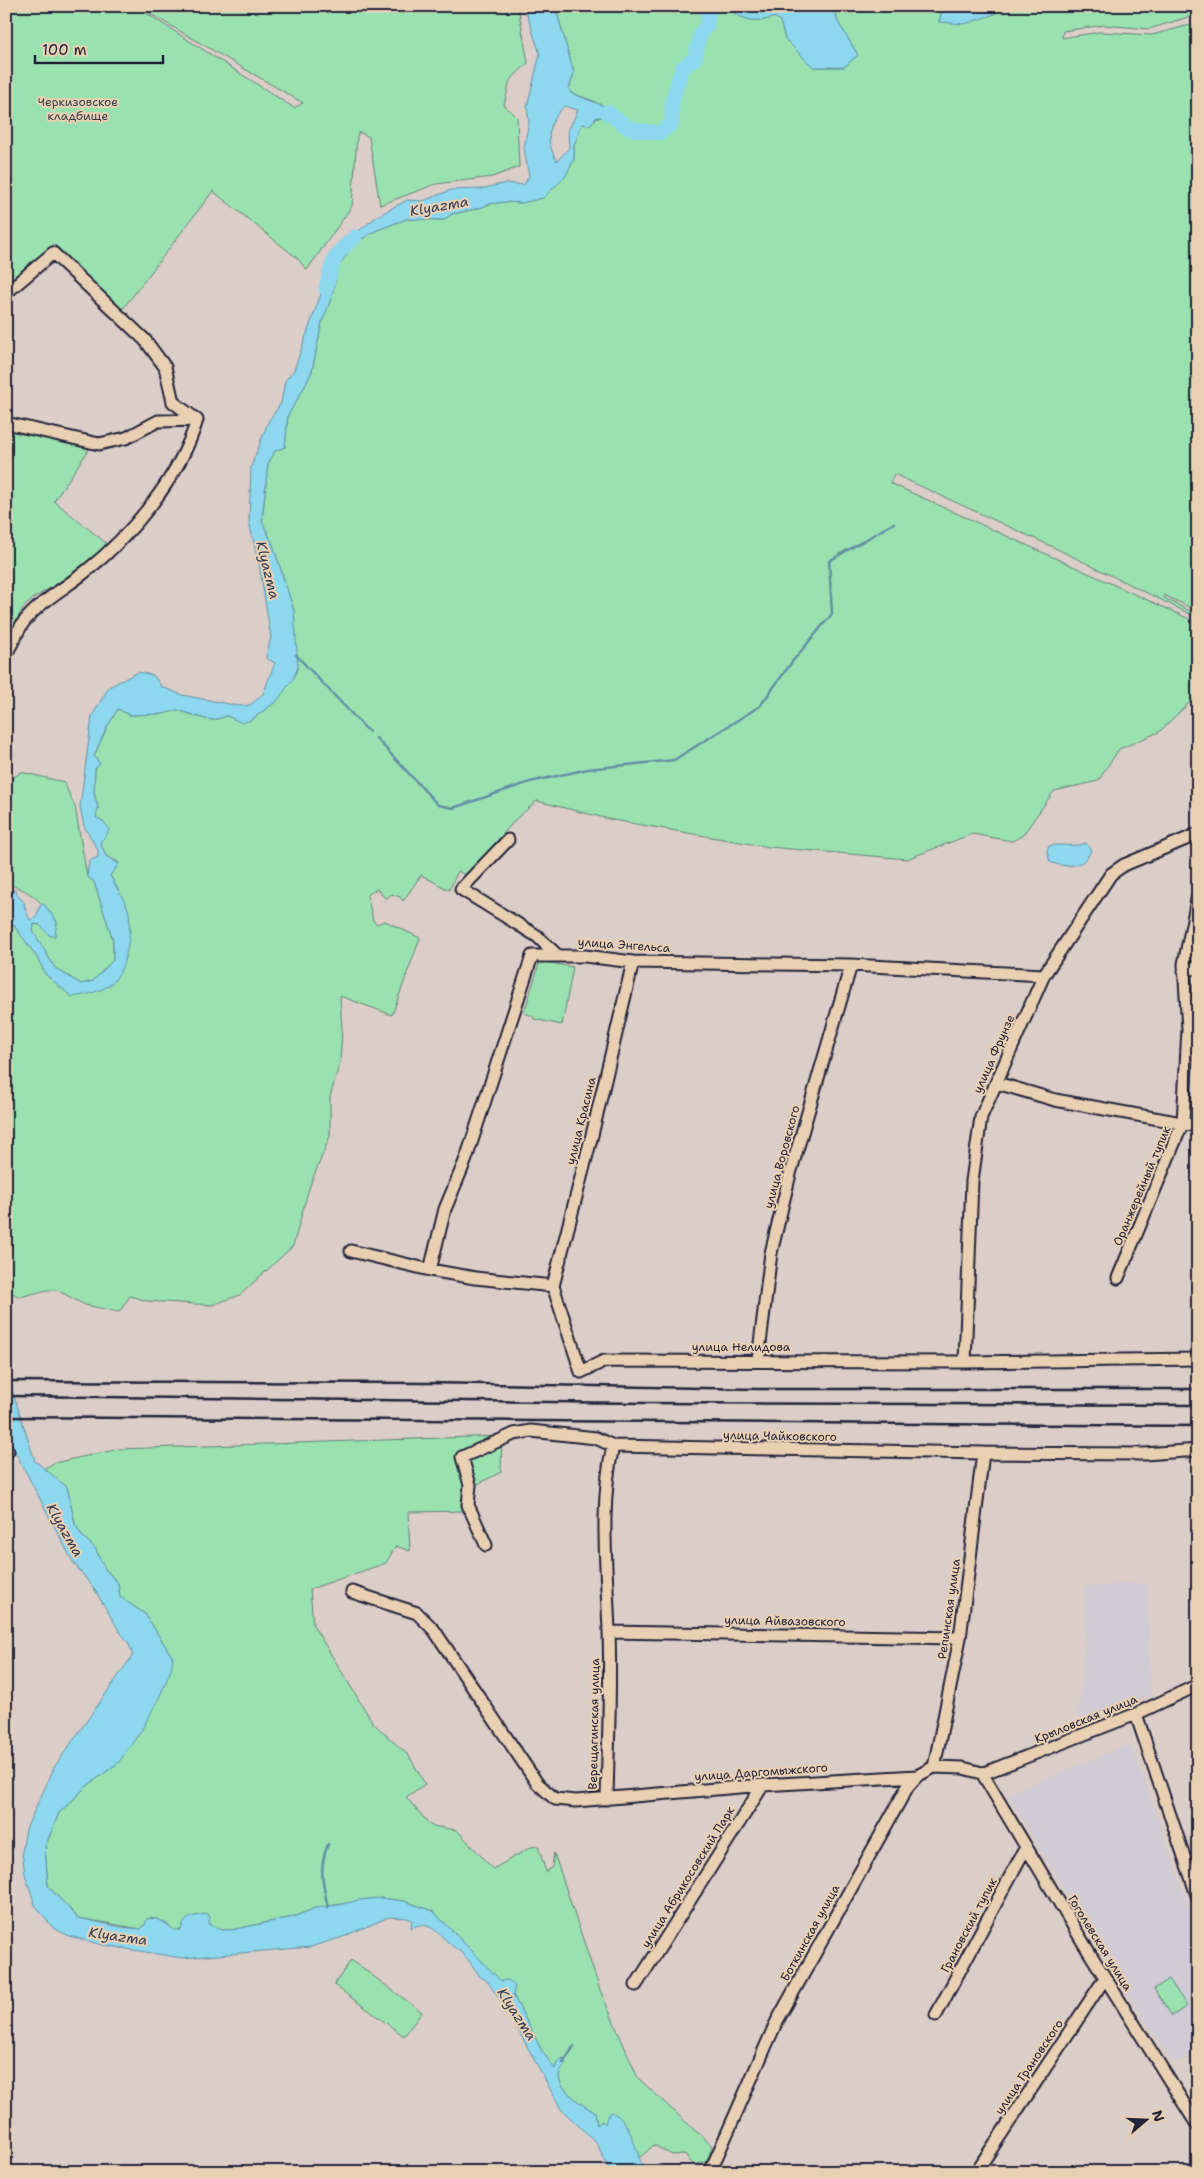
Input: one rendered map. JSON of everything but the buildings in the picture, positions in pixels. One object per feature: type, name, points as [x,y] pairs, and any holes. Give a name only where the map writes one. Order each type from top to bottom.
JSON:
[{"type":"street","points":[[6,293],[52,253],[145,340],[165,367],[174,402],[197,420]]},
{"type":"street","points":[[6,423],[99,444],[126,438],[158,421],[197,420]]},
{"type":"street","points":[[6,653],[23,623],[30,616],[51,596],[87,571],[148,512],[191,440],[197,420]]},
{"type":"street","name":"улица Фрунзе","points":[[965,1362],[972,1181],[981,1117],[1044,975],[1111,874],[1133,861],[1198,834]]},
{"type":"street","points":[[508,840],[461,889],[537,936],[558,956]]},
{"type":"street","name":"Оранжерейный тупик","points":[[1118,1278],[1183,1122],[1188,1029],[1184,964],[1198,895]]},
{"type":"street","name":"улица Энгельса","points":[[430,1270],[445,1209],[466,1159],[532,956],[585,956],[633,962],[851,965],[1044,975]]},
{"type":"street","name":"улица Красина","points":[[553,1286],[633,962]]},
{"type":"street","name":"улица Воровского","points":[[758,1360],[771,1253],[790,1174],[851,965]]},
{"type":"street","points":[[1184,971],[1198,967]]},
{"type":"street","points":[[997,1082],[1055,1100],[1198,1126]]},
{"type":"street","points":[[351,1251],[430,1270],[475,1278],[553,1286]]},
{"type":"street","name":"улица Нелидова","points":[[553,1286],[581,1372],[604,1361],[965,1362],[1198,1359]]},
{"type":"street","name":"улица Чайковского","points":[[486,1545],[468,1505],[470,1485],[462,1457],[514,1434],[531,1432],[596,1438],[613,1446],[984,1454],[1145,1454],[1198,1450]]},
{"type":"street","name":"Верещагинская улица","points":[[352,1592],[417,1613],[434,1630],[537,1784],[555,1799],[576,1801],[608,1799],[609,1632],[604,1556],[608,1467],[613,1446]]},
{"type":"street","name":"Репинская улица","points":[[934,1767],[960,1638],[984,1454]]},
{"type":"street","name":"улица Айвазовского","points":[[609,1632],[960,1638]]},
{"type":"street","name":"Крыловская улица","points":[[982,1773],[997,1769],[1136,1714],[1198,1685]]},
{"type":"street","points":[[1136,1714],[1198,1898]]},
{"type":"street","name":"Боткинская улица","points":[[710,2172],[776,2023],[908,1786],[917,1776],[934,1767],[963,1768],[982,1773]]},
{"type":"street","name":"Гоголевская улица","points":[[982,1773],[1105,1978],[1198,2126]]},
{"type":"street","name":"улица Даргомыжского","points":[[608,1799],[763,1785],[917,1776]]},
{"type":"street","name":"улица Абрикосовский Парк","points":[[636,1985],[763,1785]]},
{"type":"street","name":"Грановский тупик","points":[[936,2015],[1026,1847]]},
{"type":"street","name":"улица Грановского","points":[[976,2172],[1105,1978]]},
{"type":"shaded area","points":[[1147,1583],[1150,1695],[1078,1725],[1086,1628],[1084,1587]]},
{"type":"shaded area","points":[[1131,1744],[1198,1933],[1198,2053],[1172,2063],[1093,1938],[1008,1794]]},
{"type":"green space","name":"Черкизовское кладбище","points":[[6,6],[135,6],[294,108],[303,103],[137,6],[518,6],[528,63],[510,80],[504,105],[517,117],[519,167],[492,177],[436,184],[380,205],[369,137],[359,132],[357,136],[352,206],[307,270],[297,258],[213,191],[122,310],[54,244],[6,283]]},
{"type":"green space","points":[[555,6],[732,6],[731,10],[735,14],[746,19],[764,20],[775,17],[780,21],[785,39],[813,67],[844,67],[858,55],[838,22],[833,6],[943,6],[939,22],[995,14],[998,6],[1198,6],[1198,14],[1149,29],[1104,25],[1063,31],[1062,38],[1100,32],[1152,35],[1198,23],[1198,611],[1164,595],[1164,598],[1198,615],[1198,618],[1053,547],[894,474],[890,483],[1198,623],[1198,690],[1193,699],[1159,732],[1119,749],[1098,781],[1054,791],[1022,836],[1012,841],[972,834],[907,859],[769,847],[613,820],[537,801],[516,819],[467,876],[458,871],[449,890],[421,875],[403,901],[400,897],[391,894],[386,899],[377,889],[367,895],[373,920],[376,924],[385,921],[420,938],[392,1015],[340,996],[342,1030],[340,1062],[330,1097],[330,1136],[309,1188],[293,1246],[240,1295],[212,1305],[147,1301],[130,1296],[119,1312],[85,1305],[57,1290],[47,1290],[20,1297],[6,1290],[6,922],[10,920],[37,957],[46,975],[72,996],[112,982],[130,930],[127,907],[110,875],[117,867],[118,862],[106,856],[100,842],[104,822],[96,817],[98,808],[94,793],[95,768],[100,764],[94,756],[107,727],[118,709],[129,715],[163,714],[178,710],[205,719],[213,720],[227,716],[251,720],[277,701],[294,611],[273,545],[262,521],[268,464],[275,451],[285,447],[288,415],[312,371],[322,322],[332,296],[338,267],[354,244],[375,231],[406,219],[444,220],[452,214],[480,208],[489,204],[505,202],[522,203],[565,177],[574,159],[574,145],[582,124],[604,116],[621,125],[594,101],[571,93],[569,89],[574,73]]},
{"type":"green space","points":[[6,421],[92,445],[54,501],[107,544],[83,568],[35,597],[23,608],[6,641]]},
{"type":"green space","points":[[21,772],[64,782],[75,807],[87,876],[94,882],[113,940],[113,960],[93,981],[81,984],[55,968],[33,931],[34,924],[40,925],[54,936],[57,922],[47,909],[29,893],[6,884],[6,783]]},
{"type":"green space","points":[[540,961],[573,967],[562,1025],[534,1019],[533,1016],[524,1013]]},
{"type":"green space","points":[[502,1436],[501,1472],[468,1489],[465,1511],[408,1512],[410,1551],[396,1546],[386,1563],[310,1589],[313,1625],[373,1723],[409,1756],[425,1784],[406,1797],[431,1826],[457,1830],[493,1869],[531,1847],[538,1846],[546,1872],[552,1867],[554,1853],[600,1990],[638,2078],[712,2146],[707,2162],[693,2165],[685,2154],[672,2155],[654,2145],[639,2158],[627,2126],[597,2125],[595,2112],[573,2098],[560,2082],[559,2075],[563,2058],[557,2063],[555,2070],[542,2051],[513,1995],[433,1911],[404,1901],[381,1898],[316,1908],[293,1917],[231,1930],[222,1930],[208,1924],[174,1931],[164,1922],[151,1917],[141,1929],[78,1918],[48,1886],[45,1847],[59,1813],[87,1786],[118,1763],[173,1658],[145,1614],[120,1597],[118,1583],[105,1569],[95,1548],[83,1537],[75,1524],[67,1487],[43,1469],[54,1463],[119,1449]]},
{"type":"green space","points":[[351,1960],[422,2012],[404,2036],[334,1985]]},
{"type":"green space","points":[[1169,1979],[1187,2006],[1172,2016],[1154,1989]]},
{"type":"water","points":[[524,6],[555,6],[574,73],[569,89],[571,93],[607,107],[622,122],[621,126],[608,117],[597,117],[590,125],[582,124],[574,145],[574,159],[565,177],[543,198],[522,203],[505,202],[489,204],[480,208],[452,214],[444,220],[406,219],[375,231],[354,244],[338,267],[332,296],[322,322],[312,371],[288,415],[285,447],[275,451],[268,464],[262,521],[273,545],[294,611],[298,667],[293,679],[277,701],[251,720],[242,723],[227,716],[213,720],[178,710],[163,714],[129,715],[118,709],[107,727],[94,756],[100,764],[95,768],[94,793],[98,808],[96,817],[104,822],[109,829],[106,836],[100,842],[106,856],[119,864],[110,875],[127,906],[130,923],[128,946],[122,968],[112,983],[98,991],[72,997],[46,975],[37,957],[10,920],[6,922],[6,888],[8,891],[15,890],[24,902],[30,920],[36,917],[40,906],[44,904],[57,922],[55,936],[50,936],[40,925],[34,924],[33,931],[55,968],[81,984],[93,981],[113,960],[113,940],[94,882],[87,876],[89,861],[98,857],[98,850],[84,826],[80,807],[92,716],[109,687],[138,672],[153,675],[162,687],[182,695],[239,706],[250,705],[263,694],[275,663],[266,658],[271,637],[259,564],[249,522],[251,467],[268,422],[281,403],[285,381],[294,370],[334,257],[349,239],[376,217],[407,200],[423,201],[451,190],[481,189],[506,183],[524,185],[529,176],[524,148],[529,121],[527,107],[540,54]],"holes":[[[564,106],[578,110],[568,131],[569,148],[557,161],[550,146],[551,126]]]},
{"type":"water","points":[[732,6],[833,6],[838,22],[858,55],[844,67],[813,67],[785,39],[780,21],[775,17],[764,20],[746,19],[735,14],[731,10]]},
{"type":"water","points":[[943,6],[998,6],[995,14],[965,24],[939,22]]},
{"type":"water","points":[[1086,843],[1091,850],[1088,856],[1079,863],[1068,866],[1050,862],[1047,851],[1049,846]]},
{"type":"water","points":[[6,1384],[12,1390],[35,1461],[67,1487],[75,1524],[83,1537],[95,1548],[105,1569],[118,1583],[120,1597],[145,1614],[173,1658],[171,1670],[160,1696],[141,1731],[118,1763],[87,1786],[59,1813],[45,1847],[48,1886],[78,1918],[141,1929],[147,1919],[151,1918],[162,1921],[174,1930],[181,1930],[182,1925],[187,1919],[208,1914],[210,1918],[208,1924],[222,1930],[231,1930],[293,1917],[315,1908],[381,1898],[404,1901],[433,1911],[501,1981],[508,1980],[515,1986],[513,1995],[542,2051],[555,2069],[557,2063],[563,2058],[566,2062],[559,2076],[567,2092],[595,2112],[597,2125],[602,2121],[605,2124],[611,2112],[623,2121],[634,2143],[642,2165],[642,2172],[610,2172],[597,2143],[561,2109],[508,2011],[487,1981],[479,1976],[463,1954],[436,1931],[427,1926],[422,1925],[411,1928],[412,1920],[389,1917],[340,1938],[310,1947],[182,1958],[103,1945],[69,1936],[53,1928],[35,1905],[25,1874],[22,1852],[26,1829],[55,1766],[133,1655],[128,1642],[95,1590],[73,1562],[6,1434]]},
{"type":"waterway","points":[[607,112],[626,126],[642,131],[660,133],[672,123],[672,102],[682,68],[695,58],[700,34],[707,25],[709,6]]},
{"type":"waterway","name":"Klyazma","points":[[326,289],[334,259],[355,237]]},
{"type":"waterway","points":[[376,738],[438,805],[453,808],[530,782],[588,769],[674,760],[760,706],[792,662],[832,614],[829,561],[894,523]]},
{"type":"waterway","points":[[296,655],[369,732]]},
{"type":"waterway","points":[[328,1844],[322,1869],[328,1908]]},
{"type":"waterway","points":[[563,2063],[574,2046]]},
{"type":"railway","points":[[6,1381],[427,1383],[757,1389],[1198,1389]]},
{"type":"railway","points":[[6,1396],[645,1403],[1198,1405]]},
{"type":"railway","points":[[6,1417],[1198,1426]]}]
